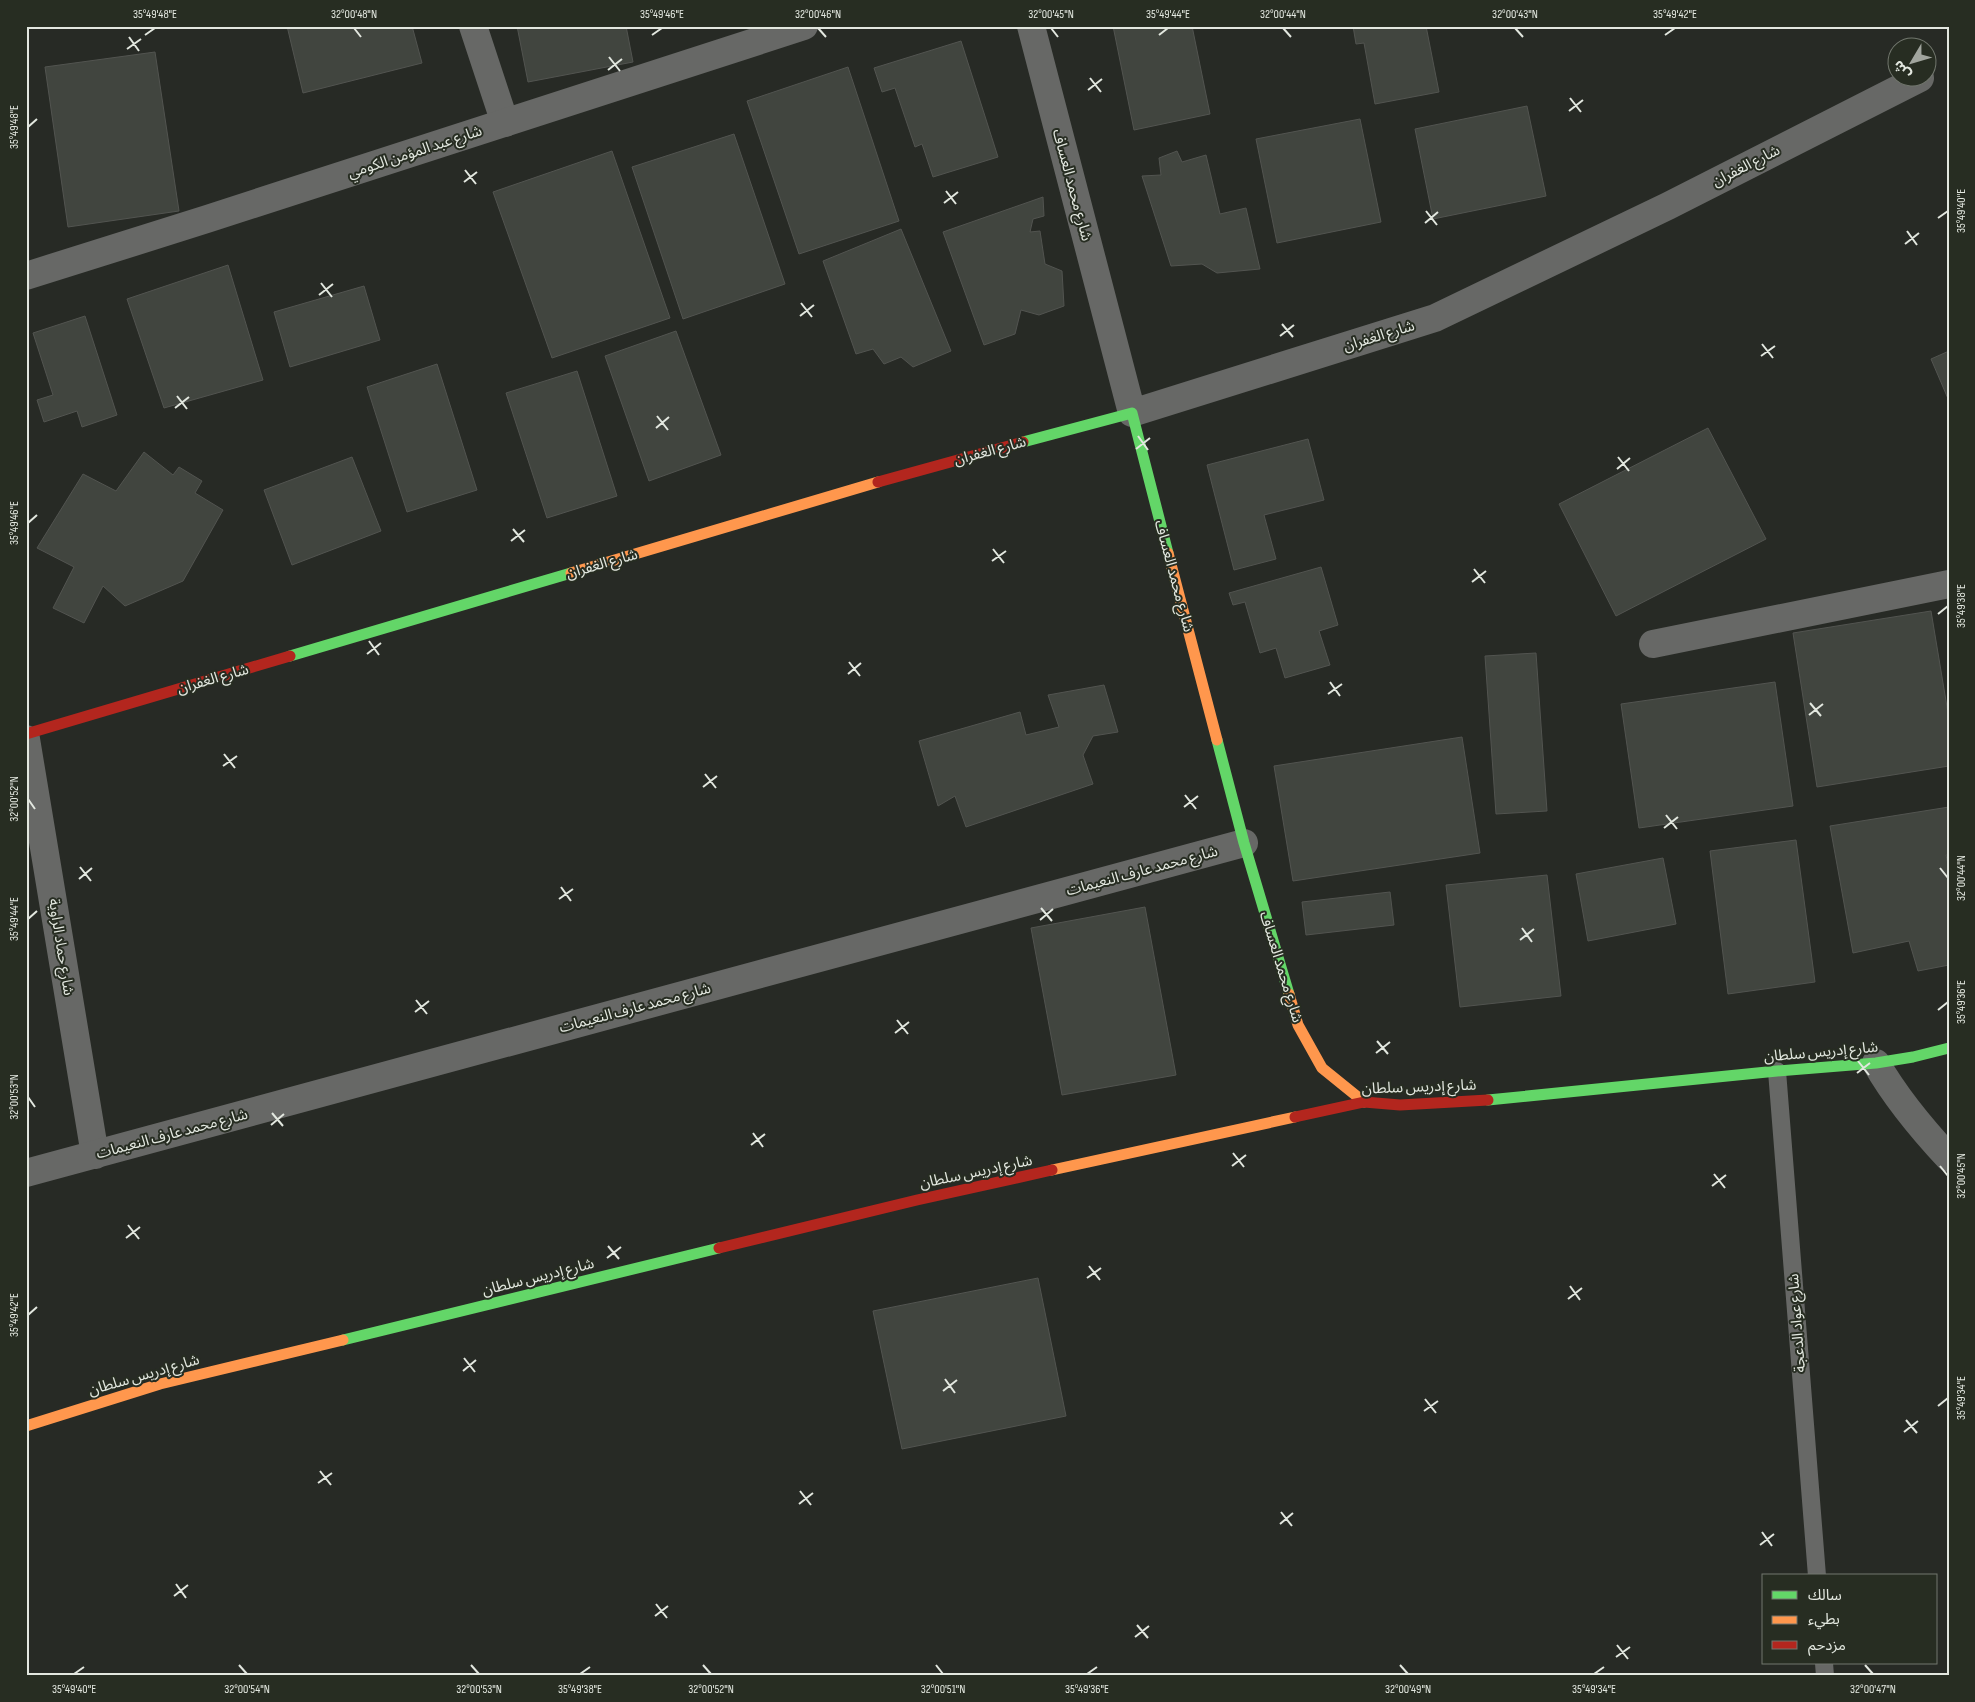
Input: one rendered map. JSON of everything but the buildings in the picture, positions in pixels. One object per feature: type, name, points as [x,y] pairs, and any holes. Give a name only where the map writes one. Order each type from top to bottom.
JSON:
[{"type":"street","points":[[474,26],[505,123]]},
{"type":"street","name":"شارع عبد المؤمن الكومي","points":[[26,276],[804,26]]},
{"type":"street","name":"شارع محمد العساف","points":[[1031,26],[1244,843],[1298,1024],[1322,1068],[1364,1102]]},
{"type":"street","name":"شارع الغفران","points":[[26,734],[950,461],[1132,413],[1435,318],[1668,206],[1900,88]]},
{"type":"street","points":[[1653,644],[1949,584]]},
{"type":"street","name":"شارع حماد الراوية","points":[[26,739],[95,1155]]},
{"type":"street","name":"شارع محمد عارف النعيمات","points":[[26,1173],[1244,843]]},
{"type":"street","name":"شارع إدريس سلطان","points":[[26,1426],[160,1384],[858,1214],[1364,1102],[1400,1106],[1457,1103],[1876,1063],[1914,1057],[1949,1048]]},
{"type":"street","points":[[1876,1063],[1893,1093],[1949,1158]]},
{"type":"lane","name":"شارع عواد الدعجة","points":[[1777,1071],[1817,1574]]},
{"type":"traffic: fast","points":[[1023,442],[1132,413],[1168,553]]},
{"type":"traffic: fast","points":[[290,656],[571,573]]},
{"type":"traffic: fast","points":[[1217,740],[1244,843],[1289,994]]},
{"type":"traffic: fast","points":[[1488,1100],[1876,1063],[1913,1057],[1949,1048]]},
{"type":"traffic: fast","points":[[343,1340],[719,1248]]},
{"type":"traffic: slow","points":[[571,573],[878,482]]},
{"type":"traffic: slow","points":[[1168,553],[1217,740]]},
{"type":"traffic: slow","points":[[1289,994],[1298,1025],[1322,1068],[1364,1102]]},
{"type":"traffic: slow","points":[[1052,1170],[1295,1117]]},
{"type":"traffic: slow","points":[[26,1426],[160,1384],[343,1340]]},
{"type":"traffic: jam","points":[[878,482],[1023,442]]},
{"type":"traffic: jam","points":[[26,734],[290,656]]},
{"type":"traffic: jam","points":[[1295,1117],[1364,1102],[1400,1105],[1488,1100]]},
{"type":"traffic: jam","points":[[719,1248],[917,1200],[1052,1170]]}]
